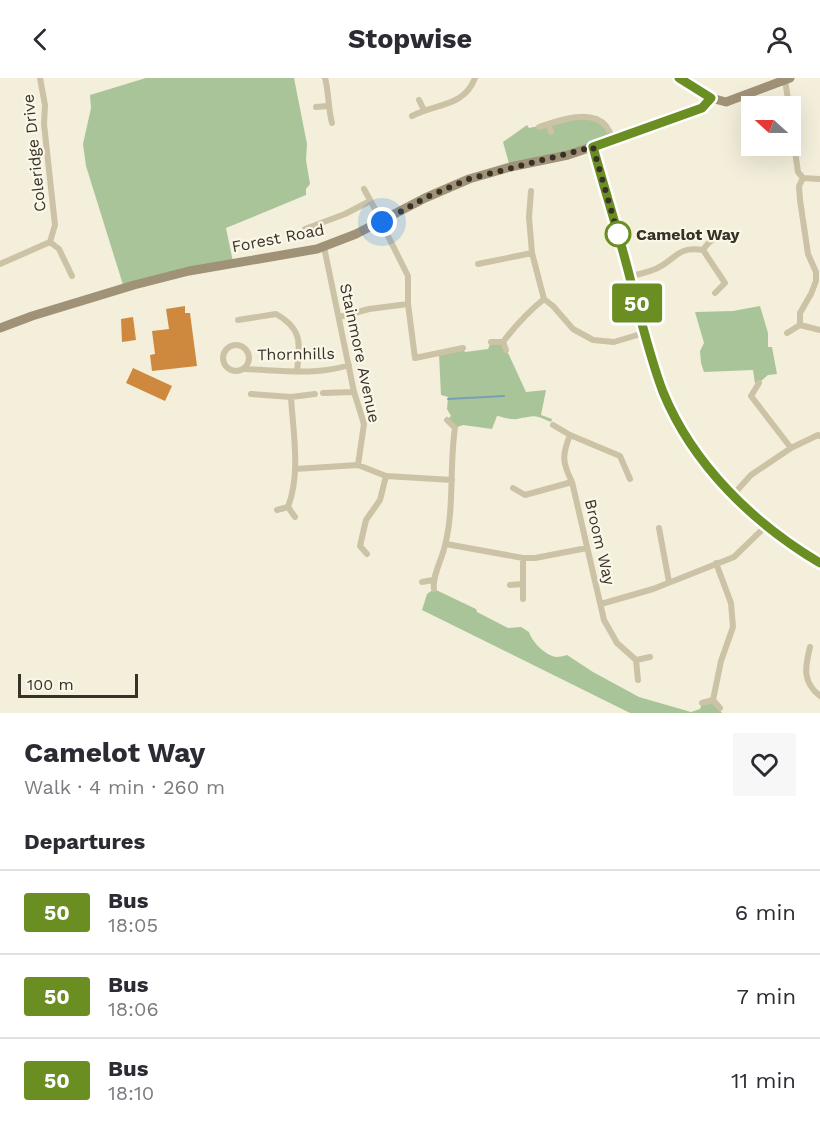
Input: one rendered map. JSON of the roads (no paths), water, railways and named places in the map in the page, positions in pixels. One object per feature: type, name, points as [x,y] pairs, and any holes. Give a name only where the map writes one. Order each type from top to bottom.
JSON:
[{"type":"street","name":"Coleridge Drive","points":[[40,78],[45,105],[44,124],[55,225],[50,242]]},
{"type":"street","points":[[325,78],[328,92],[327,105],[332,123]]},
{"type":"street","points":[[412,116],[464,97],[472,88],[476,78]]},
{"type":"street","points":[[679,78],[711,98],[726,102],[787,79],[788,96]]},
{"type":"street","name":"Forest Road","points":[[0,328],[32,316],[179,273],[324,247],[382,222],[425,198],[469,179],[593,147],[692,113],[702,108],[711,98]]},
{"type":"street","points":[[419,100],[424,110]]},
{"type":"street","points":[[316,107],[327,105]]},
{"type":"street","points":[[539,127],[566,118],[597,120],[606,126],[613,139]]},
{"type":"street","points":[[548,124],[551,132]]},
{"type":"street","points":[[593,147],[644,333],[663,393],[680,425],[700,458],[732,496],[788,543],[820,563]]},
{"type":"street","points":[[796,156],[798,172],[802,178]]},
{"type":"street","points":[[802,178],[820,179]]},
{"type":"street","points":[[800,326],[800,313],[816,281],[816,272],[808,254],[799,186],[802,178]]},
{"type":"street","points":[[364,189],[382,222]]},
{"type":"street","points":[[531,191],[529,218],[532,253],[544,299],[573,329],[593,340],[614,342],[644,333]]},
{"type":"street","points":[[305,229],[345,214],[370,201]]},
{"type":"street","points":[[703,250],[708,242],[731,234]]},
{"type":"street","points":[[388,236],[408,276],[408,304],[415,358],[463,348]]},
{"type":"street","points":[[0,264],[50,242],[59,249],[72,276]]},
{"type":"street","name":"Stainmore Avenue","points":[[324,247],[354,392],[364,424],[358,465]]},
{"type":"street","points":[[630,276],[661,266],[681,251],[691,248],[703,250],[725,283],[714,293]]},
{"type":"street","points":[[478,264],[532,253]]},
{"type":"street","points":[[503,342],[522,317],[544,299]]},
{"type":"street","points":[[339,317],[369,309],[408,304]]},
{"type":"street","points":[[238,320],[276,314],[280,316],[297,332],[300,343],[297,371]]},
{"type":"street","points":[[787,333],[800,326],[820,330]]},
{"type":"street","points":[[491,342],[503,342]]},
{"type":"street","points":[[503,342],[506,350]]},
{"type":"street","name":"Thornhills","points":[[244,369],[249,360],[247,350],[238,344],[228,347],[223,356],[225,366],[234,371],[244,369],[330,370],[349,364]]},
{"type":"street","points":[[752,396],[759,383]]},
{"type":"street","points":[[323,393],[354,392]]},
{"type":"street","points":[[251,394],[291,397],[315,394]]},
{"type":"street","points":[[743,395],[752,396],[791,448]]},
{"type":"street","points":[[288,507],[292,496],[295,469],[291,397]]},
{"type":"street","points":[[447,420],[455,428]]},
{"type":"street","points":[[455,428],[463,425]]},
{"type":"street","points":[[553,425],[570,435],[620,456],[630,479]]},
{"type":"street","points":[[732,496],[751,475],[791,448],[819,436],[820,426]]},
{"type":"street","points":[[434,589],[433,580],[439,569],[446,544],[455,428]]},
{"type":"street","name":"Broom Way","points":[[570,435],[564,452],[565,467],[572,482],[604,620],[617,643],[636,660]]},
{"type":"street","points":[[295,469],[358,465],[386,476],[452,480]]},
{"type":"street","points":[[366,554],[360,546],[366,520],[380,500],[386,476]]},
{"type":"street","points":[[513,488],[525,495],[572,482]]},
{"type":"street","points":[[277,510],[288,507]]},
{"type":"street","points":[[288,507],[295,517]]},
{"type":"street","points":[[601,604],[653,589],[734,557],[766,526]]},
{"type":"street","points":[[658,528],[669,582]]},
{"type":"street","points":[[446,544],[523,558],[535,558],[587,548]]},
{"type":"street","points":[[523,558],[523,599]]},
{"type":"street","points":[[713,700],[721,661],[733,627],[732,603],[716,563]]},
{"type":"street","points":[[422,582],[433,580]]},
{"type":"street","points":[[510,585],[523,584]]},
{"type":"street","points":[[810,647],[806,675],[811,687],[820,696]]},
{"type":"street","points":[[638,680],[636,660],[650,657]]},
{"type":"street","points":[[702,703],[713,700]]},
{"type":"street","points":[[713,700],[720,708]]},
{"type":"waterway","points":[[448,399],[504,396]]},
{"type":"place","name":"Camelot Way","points":[[618,234]]}]
